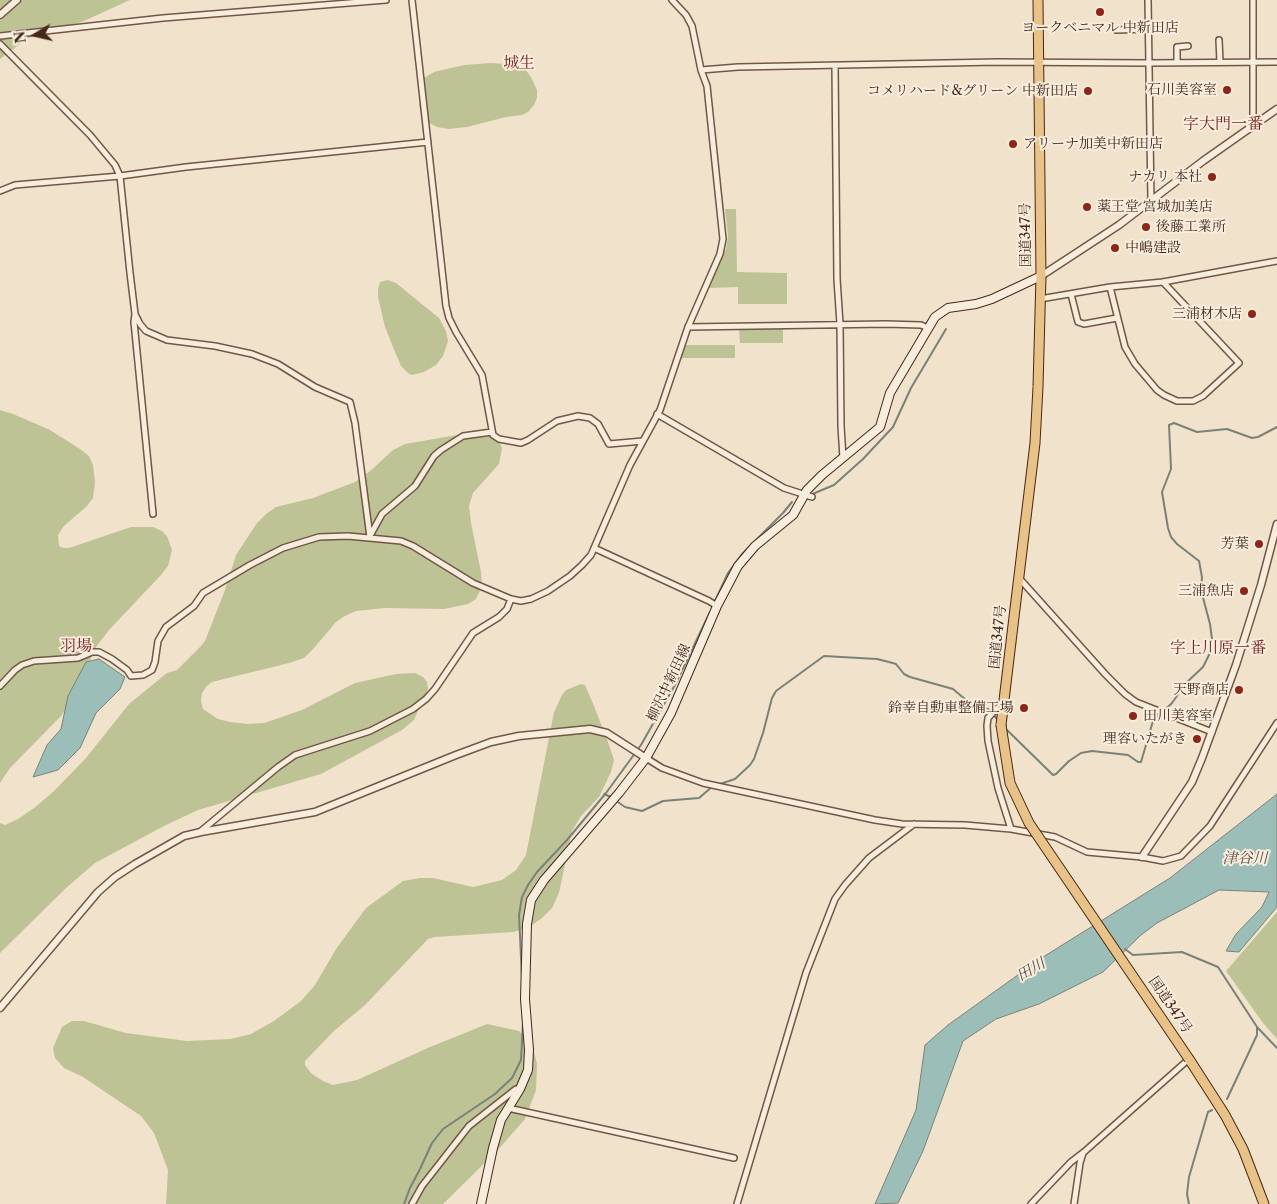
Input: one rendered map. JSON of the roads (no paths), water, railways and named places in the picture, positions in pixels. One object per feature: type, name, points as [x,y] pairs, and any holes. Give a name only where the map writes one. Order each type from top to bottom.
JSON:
[{"type":"highway","name":"国道347号","points":[[1038,0],[1041,276],[1035,443],[1001,725],[1010,783],[1029,823],[1190,1059],[1225,1115],[1243,1149],[1264,1204]]},
{"type":"main road","name":"柳沢中新田線","points":[[481,1204],[501,1120],[520,1089],[528,1070],[529,1050],[525,999],[527,924],[531,900],[544,880],[619,793],[671,713],[717,606],[738,566],[755,546],[793,515],[822,475],[880,427],[890,393],[935,317],[948,308],[976,304],[992,299],[1041,276]]},
{"type":"street","points":[[0,15],[17,0]]},
{"type":"street","points":[[0,36],[163,18],[386,0]]},
{"type":"street","points":[[412,0],[449,318],[482,375],[492,432],[499,439],[521,443],[557,421],[578,416],[590,418],[598,424],[609,444],[643,441]]},
{"type":"street","points":[[0,686],[22,665],[34,661],[78,658],[92,652],[100,652],[127,670],[131,676],[143,675],[152,670],[158,641],[166,627],[194,606],[202,593],[254,562],[296,543],[330,536],[401,541],[413,546],[473,583],[511,599],[522,601],[548,591],[576,572],[591,555],[623,480],[658,414],[688,327],[720,254],[723,239],[707,86],[701,70],[692,26],[686,15],[672,0]]},
{"type":"street","points":[[1148,0],[1151,201]]},
{"type":"street","points":[[1253,0],[1253,127]]},
{"type":"street","points":[[1116,30],[1149,29]]},
{"type":"street","points":[[1219,40],[1220,62]]},
{"type":"street","points":[[0,44],[90,135],[115,165],[120,176],[136,314],[140,324],[146,331],[167,340],[215,346],[252,354],[278,364],[315,387],[350,402],[359,449],[370,538]]},
{"type":"street","points":[[1177,63],[1177,47],[1188,46]]},
{"type":"street","points":[[701,70],[738,67],[835,65],[1277,62]]},
{"type":"street","points":[[835,65],[837,279],[840,324],[840,426],[843,458]]},
{"type":"street","points":[[1041,276],[1119,225],[1203,161],[1277,109]]},
{"type":"street","points":[[0,191],[15,185],[120,176],[186,167],[428,142]]},
{"type":"street","points":[[1040,299],[1110,286],[1163,282],[1277,261]]},
{"type":"street","points":[[1110,286],[1129,354],[1157,390],[1177,401],[1193,401],[1203,396],[1238,363],[1163,282]]},
{"type":"street","points":[[1071,294],[1078,322],[1084,324],[1118,318]]},
{"type":"street","points":[[136,314],[134,322],[153,514]]},
{"type":"street","points":[[688,327],[840,324],[921,325],[928,328]]},
{"type":"street","points":[[658,414],[784,488],[808,496]]},
{"type":"street","points":[[370,538],[372,530],[382,514],[415,486],[434,456],[463,436],[492,432]]},
{"type":"street","points":[[1142,857],[1192,782],[1212,732],[1248,626],[1277,524]]},
{"type":"street","points":[[594,548],[717,606]]},
{"type":"street","points":[[1018,577],[1106,676],[1136,702],[1212,732]]},
{"type":"street","points":[[201,832],[295,755],[370,731],[413,709],[435,689],[473,633],[499,617],[507,609],[511,599]]},
{"type":"street","points":[[1004,704],[988,718],[987,726],[989,747],[998,788],[1011,829]]},
{"type":"street","points":[[0,1008],[98,892],[115,877],[169,844],[184,836],[201,832],[315,812],[491,742],[519,736],[590,729],[607,733],[662,768],[723,788],[875,820],[902,824],[965,825],[1011,829],[1055,837],[1087,852],[1170,860],[1181,856],[1210,826],[1277,723]]},
{"type":"street","points":[[737,1204],[806,973],[835,899],[869,858],[914,824]]},
{"type":"street","points":[[1031,1204],[1071,1162],[1190,1059]]},
{"type":"street","points":[[412,1204],[422,1186],[469,1126],[516,1089],[520,1089]]},
{"type":"street","points":[[508,1108],[734,1158]]},
{"type":"street","points":[[1074,1204],[1080,1163],[1084,1152]]},
{"type":"water","points":[[99,659],[125,677],[120,689],[96,713],[80,748],[58,770],[33,777],[47,745],[61,729],[68,696],[86,662]]},
{"type":"water","name":"津谷川","points":[[1277,794],[1277,907],[1239,952],[1226,951],[1236,934],[1262,907],[1269,892],[1219,890],[1157,923],[1141,935],[1103,972],[1039,1004],[996,1019],[963,1041],[923,1151],[898,1203],[875,1204],[916,1110],[925,1045],[948,1025],[1043,957],[1170,878]]},
{"type":"waterway","points":[[810,495],[834,485],[863,459],[893,427],[911,388],[946,329]]},
{"type":"waterway","points":[[1005,728],[1053,775],[1081,753],[1092,751],[1128,755],[1141,762],[1153,721],[1172,703],[1186,683],[1203,667],[1209,655],[1212,639],[1201,590],[1202,577],[1199,561],[1177,544],[1171,537],[1168,528],[1162,492],[1171,469],[1169,425],[1174,423],[1197,432],[1227,429],[1252,438],[1258,437],[1277,427]]},
{"type":"waterway","points":[[714,603],[728,573],[742,554],[792,502]]},
{"type":"waterway","points":[[522,978],[519,915],[522,897],[528,885],[537,872],[567,840],[606,793],[641,745],[676,683],[710,612]]},
{"type":"waterway","points":[[717,785],[735,779],[754,759],[772,698],[776,691],[824,656],[877,659],[896,664],[904,674],[910,677],[953,689],[972,705],[988,709],[999,721]]},
{"type":"waterway","points":[[615,800],[625,807],[642,811],[663,801],[699,798],[713,786]]},
{"type":"waterway","points":[[604,794],[611,797]]},
{"type":"waterway","points":[[1125,949],[1133,955],[1182,952],[1218,967],[1257,1027],[1277,1048]]},
{"type":"waterway","points":[[404,1204],[432,1143],[443,1129],[495,1094],[512,1078],[521,1060],[523,1023]]},
{"type":"waterway","points":[[1227,1099],[1257,1035],[1257,1027]]},
{"type":"waterway","points":[[1189,1204],[1187,1194],[1189,1177],[1208,1112],[1212,1110]]},
{"type":"place","name":"ヨークベニマル 中新田店","points":[[1100,12]]},
{"type":"place","name":"石川美容室","points":[[1227,90]]},
{"type":"place","name":"コメリハード&グリーン 中新田店","points":[[1088,91]]},
{"type":"place","name":"アリーナ加美中新田店","points":[[1013,144]]},
{"type":"place","name":"ナカリ 本社","points":[[1212,177]]},
{"type":"place","name":"薬王堂 宮城加美店","points":[[1087,207]]},
{"type":"place","name":"後藤工業所","points":[[1146,227]]},
{"type":"place","name":"中嶋建設","points":[[1115,248]]},
{"type":"place","name":"三浦材木店","points":[[1252,314]]},
{"type":"place","name":"芳葉","points":[[1259,544]]},
{"type":"place","name":"三浦魚店","points":[[1244,591]]},
{"type":"place","name":"天野商店","points":[[1239,690]]},
{"type":"place","name":"鈴幸自動車整備工場","points":[[1024,708]]},
{"type":"place","name":"田川美容室","points":[[1133,716]]},
{"type":"place","name":"理容いたがき","points":[[1197,739]]},
{"type":"district","name":"城生","points":[[519,63]]},
{"type":"district","name":"字大門一番","points":[[1223,124]]},
{"type":"district","name":"羽場","points":[[76,646]]},
{"type":"district","name":"字上川原一番","points":[[1218,648]]},
{"type":"water label","name":"田川","points":[[1031,970]]}]
